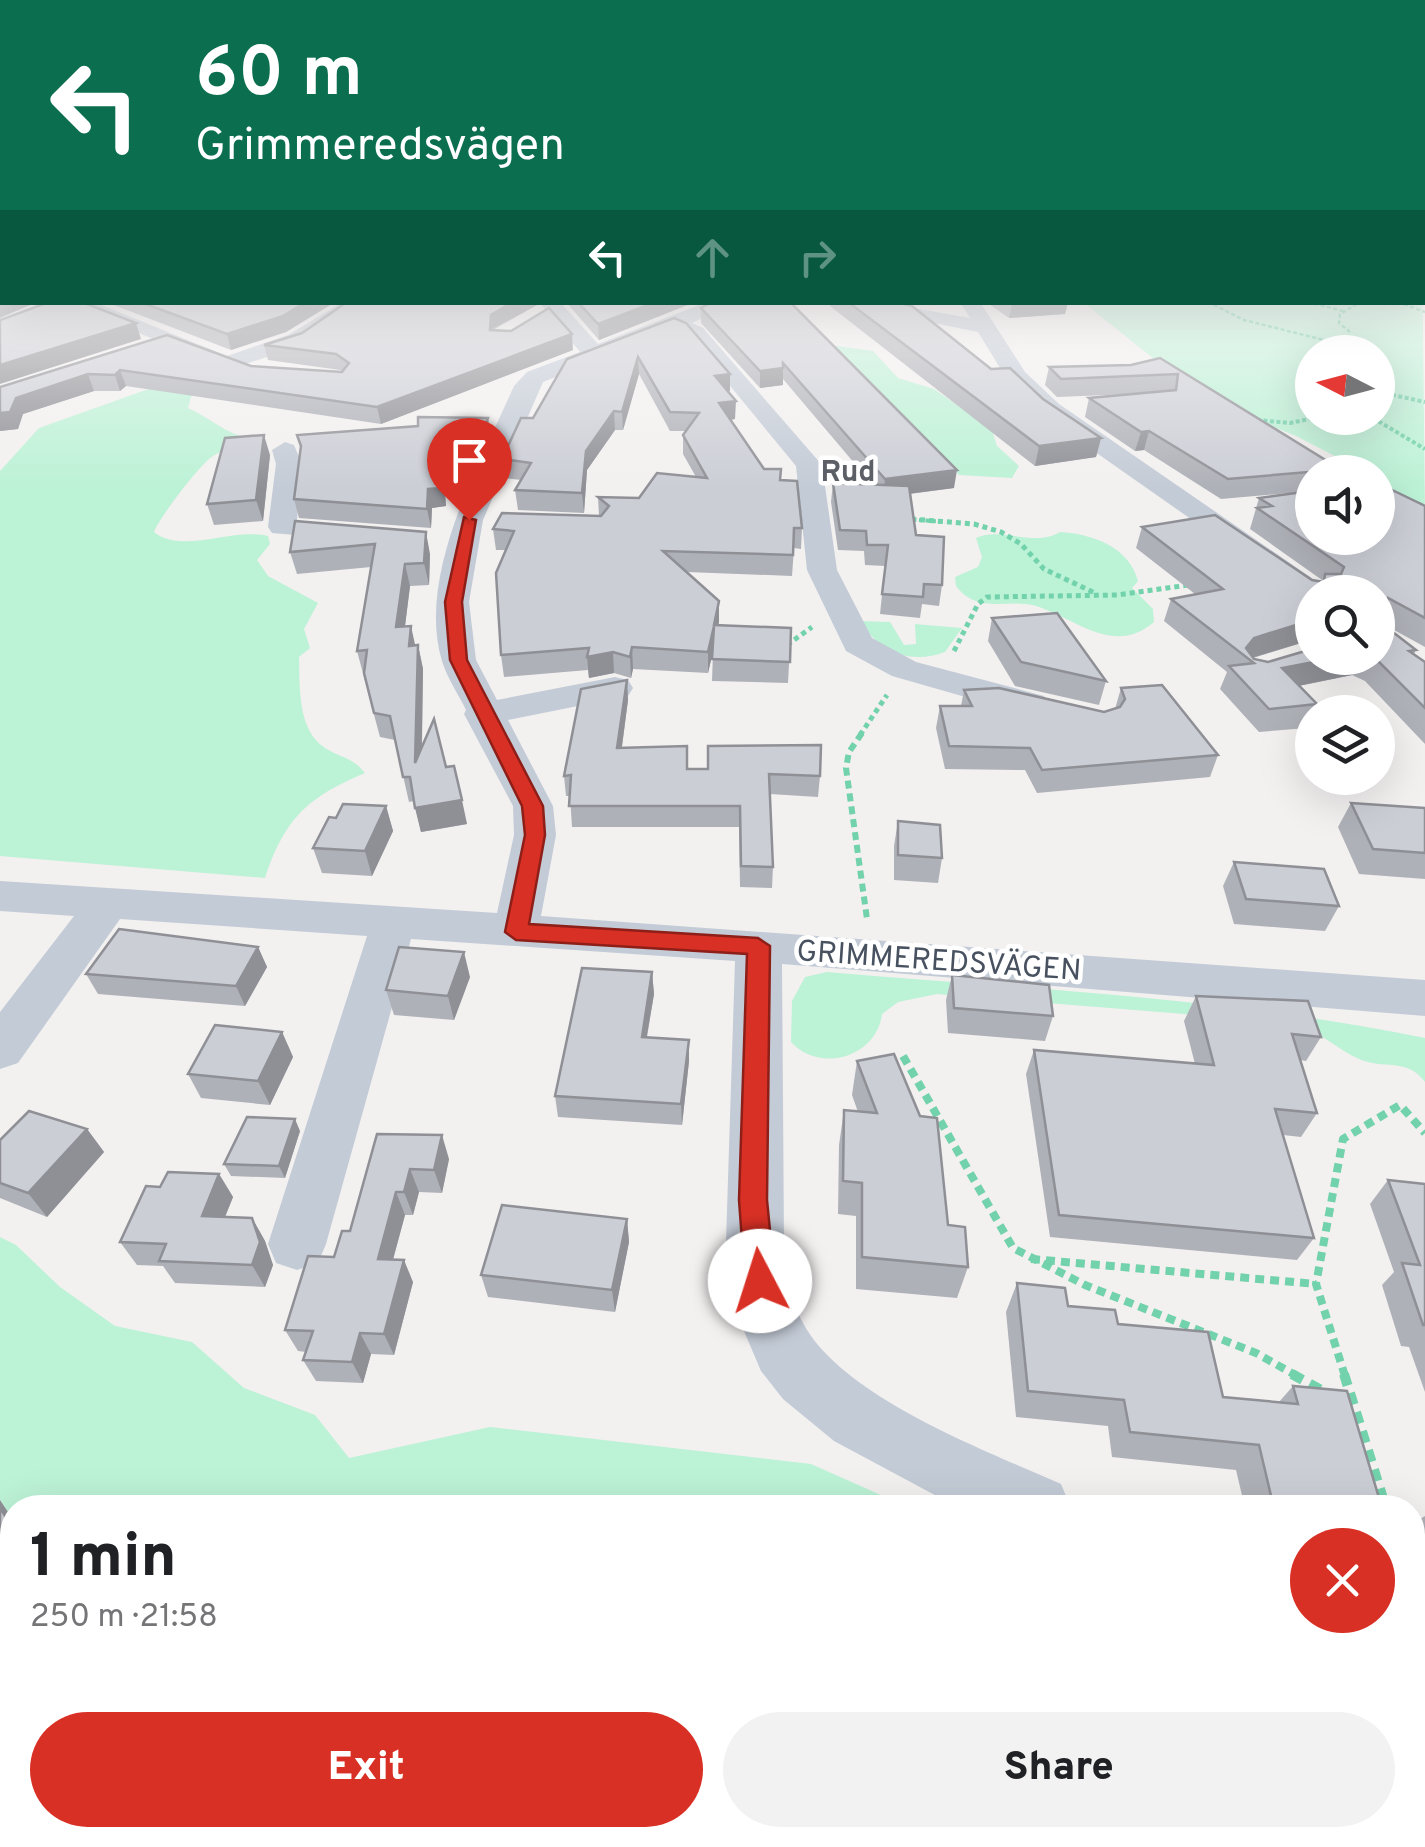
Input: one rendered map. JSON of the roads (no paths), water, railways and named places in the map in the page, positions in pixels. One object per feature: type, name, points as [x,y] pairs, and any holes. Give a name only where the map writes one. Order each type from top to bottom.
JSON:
[{"type":"street","points":[[114,317],[270,376]]},
{"type":"street","points":[[226,362],[296,340],[333,317]]},
{"type":"street","points":[[554,317],[594,351]]},
{"type":"street","points":[[516,932],[535,835],[532,806],[482,714],[459,660],[454,632],[453,535],[526,386],[543,372],[686,317]]},
{"type":"street","points":[[937,317],[981,324],[1014,373],[1050,410],[1295,578]]},
{"type":"street","points":[[673,322],[696,332],[809,464],[818,551],[836,601],[858,644],[919,674],[1066,712]]},
{"type":"street","points":[[956,345],[981,324]]},
{"type":"street","points":[[140,350],[172,340]]},
{"type":"street","points":[[1014,373],[1052,372]]},
{"type":"street","points":[[1050,410],[1088,406]]},
{"type":"street","points":[[285,450],[289,464],[282,526],[382,537]]},
{"type":"street","points":[[1200,512],[1236,509]]},
{"type":"street","points":[[453,535],[504,522]]},
{"type":"street","points":[[482,714],[615,688]]},
{"type":"street","name":"GRIMMEREDSVÄGEN","points":[[0,896],[758,946],[1425,998]]},
{"type":"street","points":[[0,1049],[107,904]]},
{"type":"street","points":[[298,1244],[392,924]]},
{"type":"street","points":[[758,946],[753,1200],[760,1281],[774,1332],[802,1374],[830,1397],[896,1440],[1010,1495]]},
{"type":"district","name":"Rud","points":[[848,471]]}]
